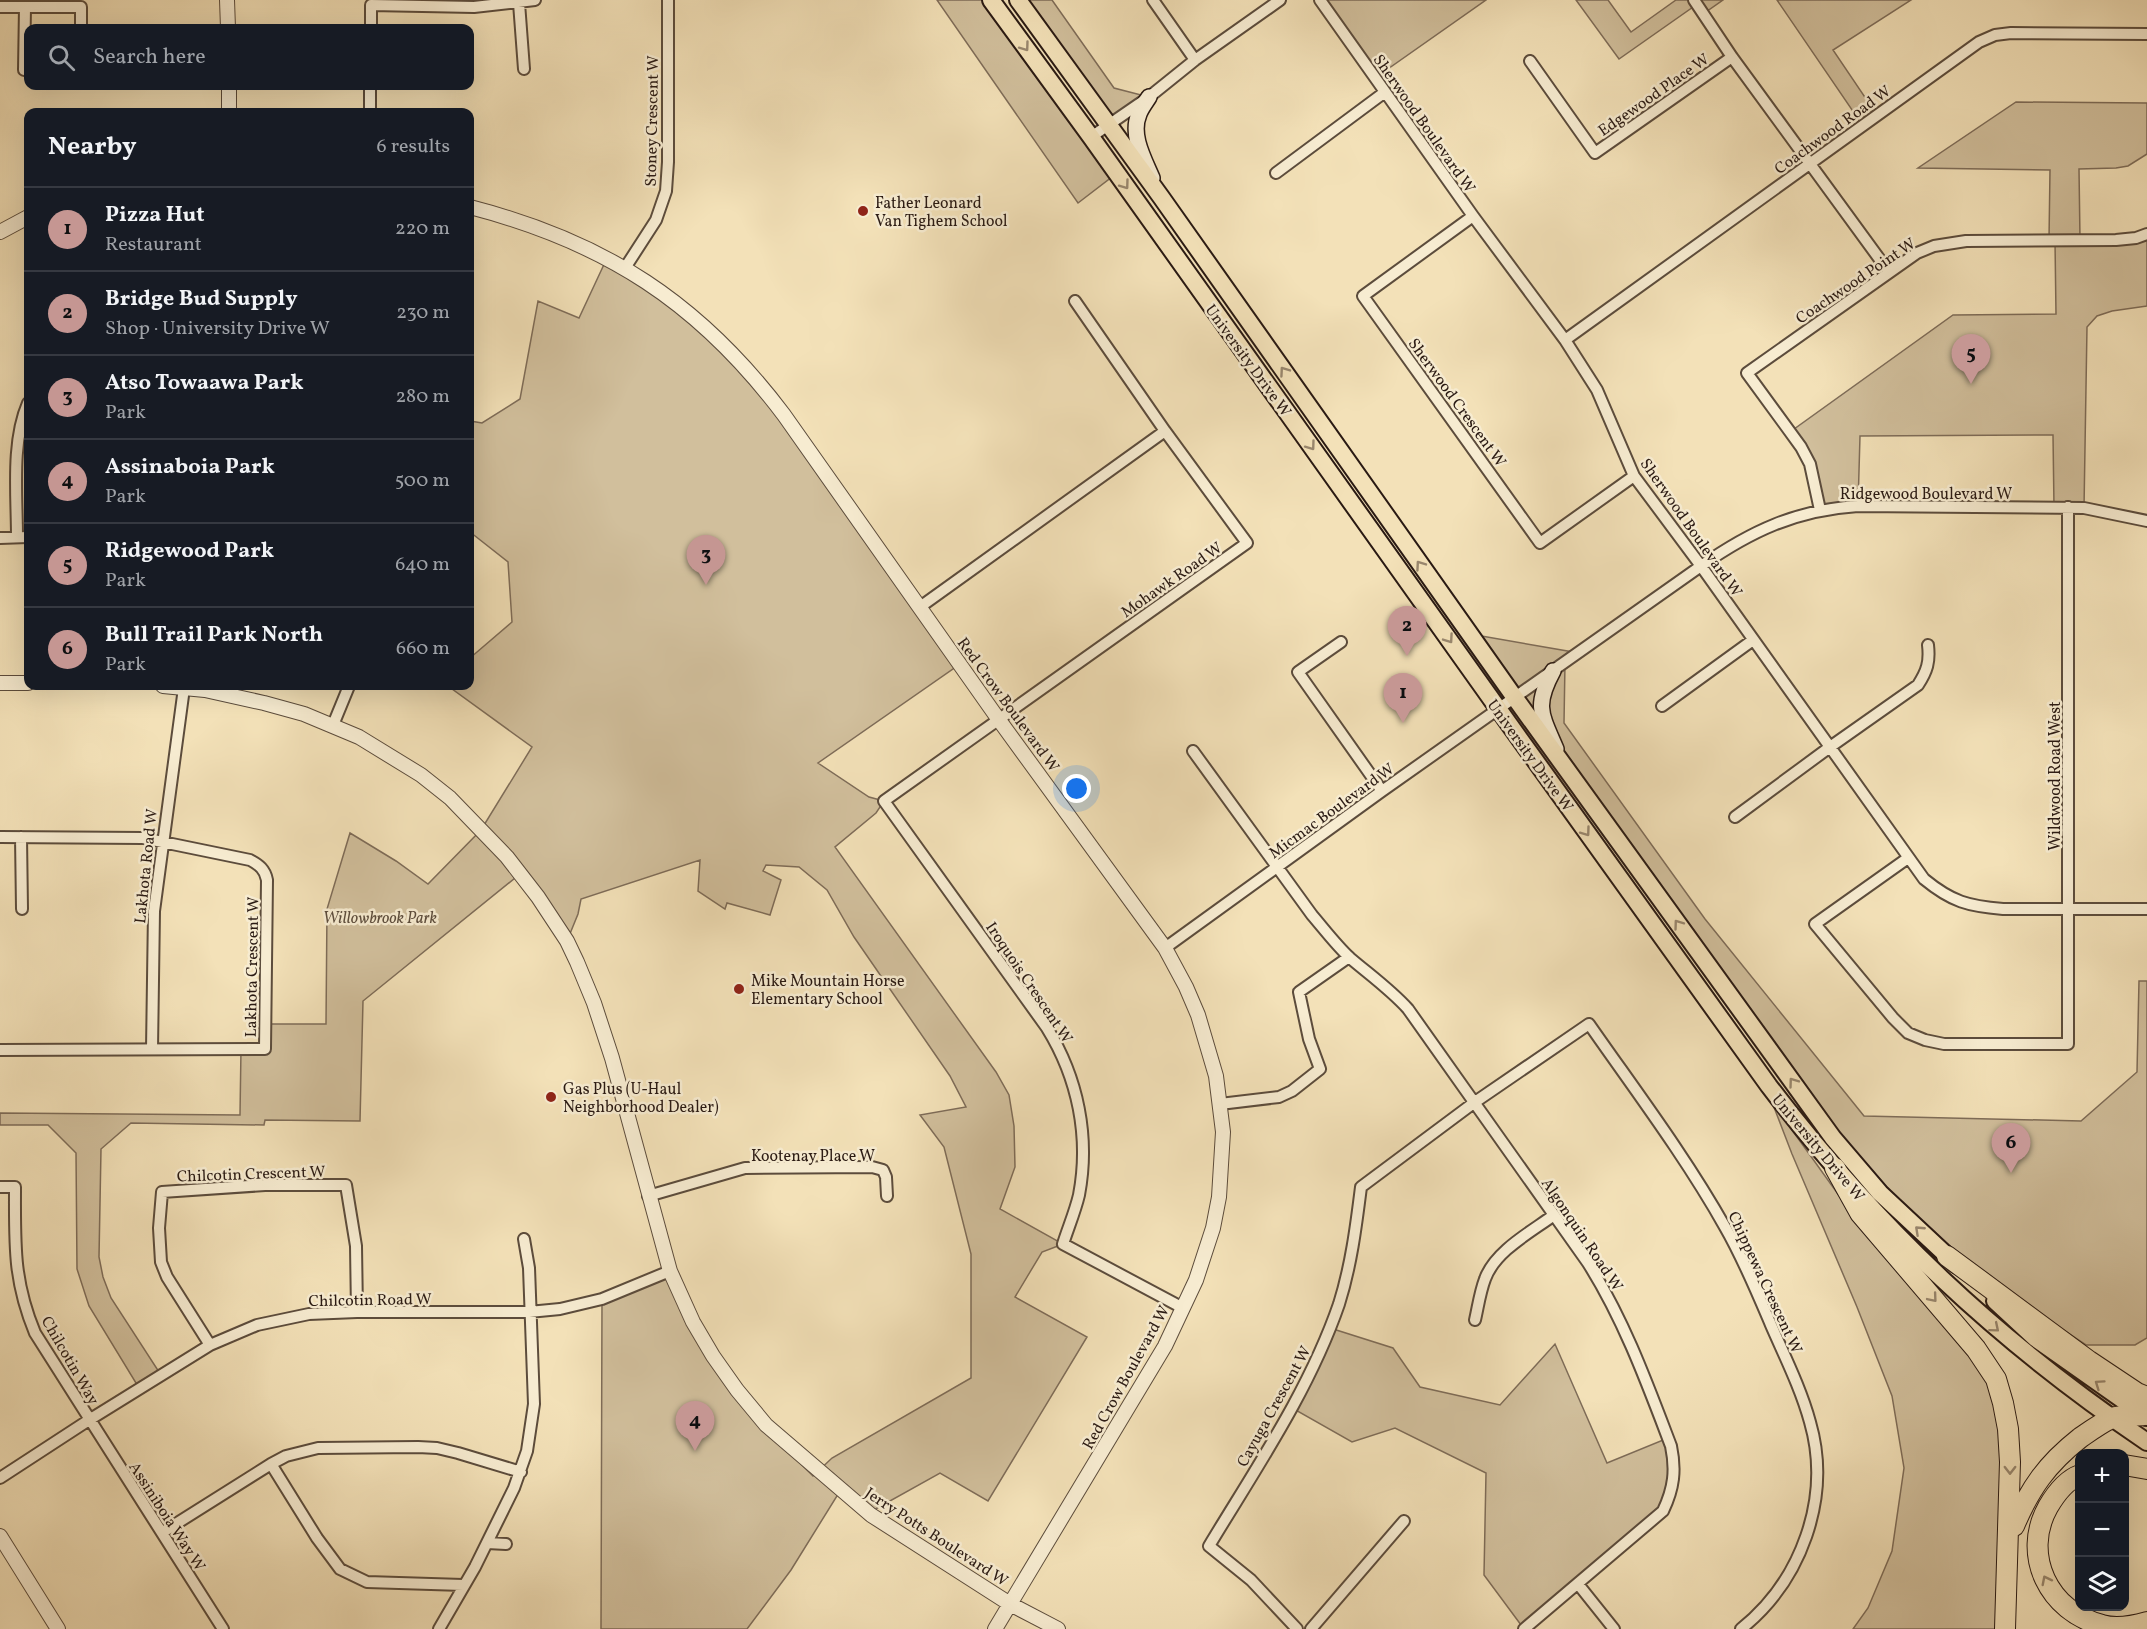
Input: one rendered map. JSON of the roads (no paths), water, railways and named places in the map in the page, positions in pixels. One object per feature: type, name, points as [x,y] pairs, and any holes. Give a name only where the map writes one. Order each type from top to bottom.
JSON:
[{"type":"highway","points":[[1835,1168],[1860,1213],[1976,1349],[1996,1379],[2008,1429],[2010,1462],[2005,1629]]},
{"type":"highway","points":[[1947,1256],[2089,1361],[2137,1393],[2146,1410],[2113,1418],[2088,1432],[2060,1454],[2040,1476],[2024,1501],[2009,1537]]},
{"type":"highway","points":[[2129,1466],[2147,1469]]},
{"type":"highway","points":[[2075,1478],[2054,1495],[2041,1520],[2037,1547],[2042,1575],[2056,1599],[2077,1616],[2103,1626],[2131,1626],[2147,1622]]},
{"type":"main road","name":"University Drive W","points":[[991,0],[1498,710],[1808,1137],[1875,1213],[1965,1302],[2032,1358],[2147,1442]]},
{"type":"main road","name":"University Drive W","points":[[1018,0],[1161,197],[1515,698],[1833,1138],[1880,1193],[1947,1256]]},
{"type":"main road","points":[[1149,97],[1139,113],[1136,132],[1142,154],[1161,197]]},
{"type":"main road","points":[[1553,671],[1543,690],[1541,709],[1563,765]]},
{"type":"street","points":[[227,0],[228,24]]},
{"type":"street","points":[[371,24],[371,5],[474,7],[535,0]]},
{"type":"street","name":"Stoney Crescent W","points":[[625,267],[656,220],[666,191],[668,0]]},
{"type":"street","points":[[1152,0],[1195,60]]},
{"type":"street","points":[[1091,137],[1280,0]]},
{"type":"street","name":"Sherwood Boulevard W","points":[[1320,0],[1473,216],[1565,340],[1597,390],[1634,476],[1701,566],[1924,879],[1942,894],[1959,902],[2003,909],[2147,909]]},
{"type":"street","points":[[1694,0],[1732,57],[1889,272]]},
{"type":"street","points":[[519,3],[525,69]]},
{"type":"street","points":[[0,7],[81,7],[81,24]]},
{"type":"street","points":[[25,7],[25,24]]},
{"type":"street","name":"Coachwood Road W","points":[[1565,340],[1978,42],[1995,35],[2011,33],[2147,34]]},
{"type":"street","name":"Edgewood Place W","points":[[1530,61],[1595,153],[1732,57]]},
{"type":"street","points":[[229,90],[229,108]]},
{"type":"street","points":[[370,90],[370,108]]},
{"type":"street","points":[[1275,172],[1385,92]]},
{"type":"street","name":"Red Crow Boulevard W","points":[[474,208],[543,229],[625,267],[692,316],[722,343],[764,389],[999,720],[1165,948],[1198,1015],[1216,1076],[1223,1132],[1222,1164],[1214,1228],[1206,1256],[1165,1346],[994,1629]]},
{"type":"street","name":"Sherwood Crescent W","points":[[1473,216],[1363,296],[1540,543],[1634,476]]},
{"type":"street","points":[[0,232],[24,219]]},
{"type":"street","name":"Coachwood Point W","points":[[1820,510],[1810,464],[1802,447],[1747,372],[1917,253],[1950,243],[1966,241],[2116,240],[2136,238],[2147,234]]},
{"type":"street","name":"Mohawk Road W","points":[[999,720],[1247,543],[1075,301]]},
{"type":"street","points":[[17,537],[18,445],[24,414]]},
{"type":"street","points":[[920,607],[1166,431]]},
{"type":"street","name":"Ridgewood Boulevard W","points":[[1515,698],[1701,566],[1746,537],[1790,518],[1820,510],[1857,506],[2068,507],[2084,508],[2147,521]]},
{"type":"street","name":"Wildwood Road West","points":[[1908,858],[1815,924],[1893,1018],[1908,1033],[1925,1041],[1944,1044],[2068,1044],[2068,507]]},
{"type":"street","points":[[0,538],[24,537]]},
{"type":"street","points":[[1662,706],[1753,640]]},
{"type":"street","points":[[1341,642],[1298,672],[1382,791]]},
{"type":"street","points":[[1735,817],[1918,685],[1930,660],[1928,645]]},
{"type":"street","points":[[0,683],[24,683]]},
{"type":"street","name":"Lakhota Road W","points":[[152,1049],[154,911],[184,690]]},
{"type":"street","name":"Jerry Potts Boulevard W","points":[[195,690],[264,703],[304,714],[359,737],[422,775],[450,798],[507,857],[538,897],[567,941],[594,1003],[627,1109],[648,1196],[670,1271],[693,1322],[737,1390],[766,1425],[871,1515],[1010,1604],[1059,1629]]},
{"type":"street","points":[[333,725],[348,690]]},
{"type":"street","name":"Micmac Boulevard W","points":[[1165,948],[1515,698]]},
{"type":"street","name":"Iroquois Crescent W","points":[[999,720],[884,801],[1060,1048],[1077,1093],[1080,1112],[1082,1174],[1078,1198],[1063,1244],[1183,1308]]},
{"type":"street","name":"Algonquin Road W","points":[[1194,751],[1312,915],[1349,957],[1396,995],[1408,1009],[1593,1270],[1615,1311],[1668,1438],[1675,1463],[1674,1480],[1663,1510],[1524,1629]]},
{"type":"street","name":"Lakhota Crescent W","points":[[0,837],[122,837],[162,842],[250,860],[265,872],[267,880],[265,1049],[0,1050]]},
{"type":"street","points":[[21,837],[22,909]]},
{"type":"street","points":[[1220,1104],[1279,1097],[1320,1069],[1309,1040],[1299,992],[1349,957]]},
{"type":"street","name":"Chippewa Crescent W","points":[[1475,1102],[1588,1024],[1683,1158],[1727,1229],[1800,1391],[1811,1423],[1816,1452],[1817,1479],[1815,1507],[1808,1532],[1787,1579],[1770,1602],[1741,1629]]},
{"type":"street","name":"Cayuga Crescent W","points":[[1297,1629],[1251,1580],[1209,1546],[1292,1408],[1321,1350],[1348,1271],[1361,1187],[1475,1102]]},
{"type":"street","name":"Kootenay Place W","points":[[648,1196],[745,1168],[872,1167],[883,1170],[886,1177],[887,1196]]},
{"type":"street","name":"Chilcotin Crescent W","points":[[210,1345],[167,1277],[161,1262],[159,1228],[162,1192],[265,1185],[346,1185],[356,1246],[357,1312]]},
{"type":"street","name":"Chilcotin Way","points":[[0,1187],[15,1187],[15,1256],[24,1307],[35,1333],[89,1420]]},
{"type":"street","points":[[1475,1320],[1485,1277],[1494,1264],[1506,1251],[1554,1215]]},
{"type":"street","points":[[439,1629],[487,1543],[521,1472],[527,1451],[534,1404],[529,1268],[525,1239]]},
{"type":"street","name":"Chilcotin Road W","points":[[0,1478],[210,1345],[257,1324],[309,1314],[530,1312],[580,1306],[670,1271]]},
{"type":"street","name":"Assiniboia Way W","points":[[89,1420],[163,1532],[223,1629]]},
{"type":"street","points":[[163,1532],[271,1464],[286,1456],[318,1448],[437,1448],[521,1472]]},
{"type":"street","points":[[271,1464],[317,1538],[340,1569],[367,1582],[463,1585]]},
{"type":"street","points":[[1311,1629],[1404,1521]]},
{"type":"street","points":[[0,1536],[58,1629]]},
{"type":"street","points":[[487,1543],[506,1544]]},
{"type":"street","points":[[1578,1584],[1614,1629]]},
{"type":"place","name":"Father Leonard Van Tighem School","points":[[863,211]]},
{"type":"place","name":"Ridgewood Park","points":[[1971,384]]},
{"type":"place","name":"Atso Towaawa Park","points":[[706,585]]},
{"type":"place","name":"Bridge Bud Supply","points":[[1407,656]]},
{"type":"place","name":"Pizza Hut","points":[[1403,723]]},
{"type":"place","name":"Mike Mountain Horse Elementary School","points":[[739,989]]},
{"type":"place","name":"Gas Plus (U-Haul Neighborhood Dealer)","points":[[551,1097]]},
{"type":"place","name":"Bull Trail Park North","points":[[2011,1173]]},
{"type":"place","name":"Assinaboia Park","points":[[695,1451]]},
{"type":"park label","name":"Willowbrook Park","points":[[380,917]]}]
